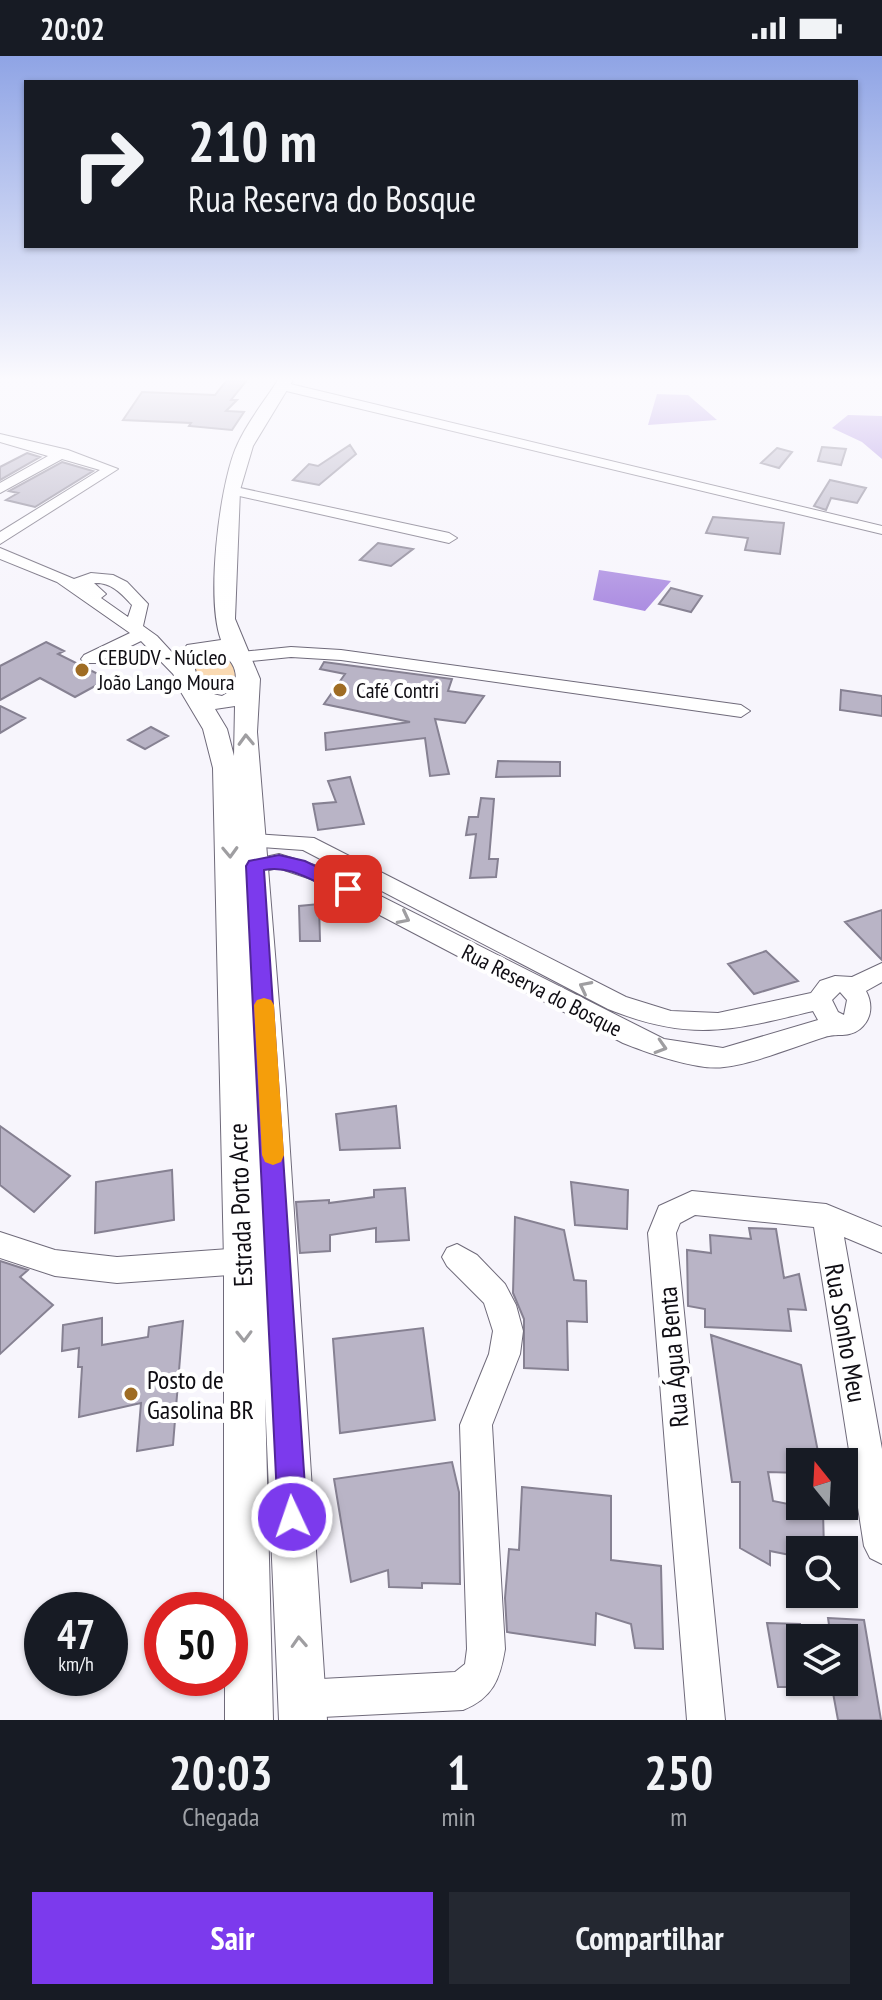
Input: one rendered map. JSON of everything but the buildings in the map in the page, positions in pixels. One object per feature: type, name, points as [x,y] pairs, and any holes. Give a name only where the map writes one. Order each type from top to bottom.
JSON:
[{"type":"main road","points":[[224,619],[185,660],[190,685],[211,702],[243,696],[242,667],[224,619],[231,490],[241,458]]},
{"type":"main road","points":[[198,649],[226,647],[242,667]]},
{"type":"main road","name":"Estrada Porto Acre","points":[[242,667],[303,1710]]},
{"type":"main road","name":"Estrada Porto Acre","points":[[190,685],[215,729],[225,768],[243,1261],[249,1720]]},
{"type":"street","points":[[0,489],[55,458]]},
{"type":"street","points":[[0,539],[111,469],[77,458]]},
{"type":"street","points":[[588,458],[882,530]]},
{"type":"street","points":[[231,490],[449,538]]},
{"type":"street","points":[[0,553],[63,579],[141,630],[198,649]]},
{"type":"street","points":[[90,659],[141,630]]},
{"type":"street","points":[[141,630],[190,685]]},
{"type":"street","points":[[242,667],[291,652],[341,655],[741,711]]},
{"type":"street","name":"Rua Reserva do Bosque","points":[[255,854],[307,843],[642,1015],[667,1022],[704,1025],[820,1000],[823,991],[831,985],[857,985],[882,971]]},
{"type":"street","name":"Rua Reserva do Bosque","points":[[255,854],[298,865],[661,1048],[723,1058],[840,1023],[868,1025],[877,1019],[881,1010],[880,999],[857,985]]},
{"type":"street","points":[[820,1000],[823,1009],[840,1023]]},
{"type":"street","points":[[754,1015],[776,1044]]},
{"type":"street","points":[[704,1025],[723,1058]]},
{"type":"street","name":"Rua Água Benta","points":[[706,1720],[662,1233],[669,1215],[692,1203],[826,1216],[882,1240]]},
{"type":"street","name":"Rua Sonho Meu","points":[[826,1216],[882,1546]]},
{"type":"street","points":[[0,1245],[55,1263],[117,1270],[243,1261]]},
{"type":"street","points":[[303,1710],[463,1691],[482,1674],[486,1649],[476,1425],[479,1410],[507,1344],[507,1329],[491,1287],[457,1257]]},
{"type":"shaded area","points":[[599,570],[671,581],[645,611],[593,600]]},
{"type":"shaded area","points":[[210,652],[223,655],[231,662],[238,683],[233,687],[215,690],[195,675],[193,664],[200,656]]},
{"type":"slow traffic","points":[[264,1005],[273,1155]]},
{"type":"place","name":"CEBUDV - Núcleo João Lango Moura","points":[[82,670]]},
{"type":"place","name":"Café Contri","points":[[340,690]]},
{"type":"place","name":"Posto de Gasolina BR","points":[[131,1394]]},
{"type":"route","points":[[292,1517],[255,866],[279,861],[298,865],[348,889]]}]
